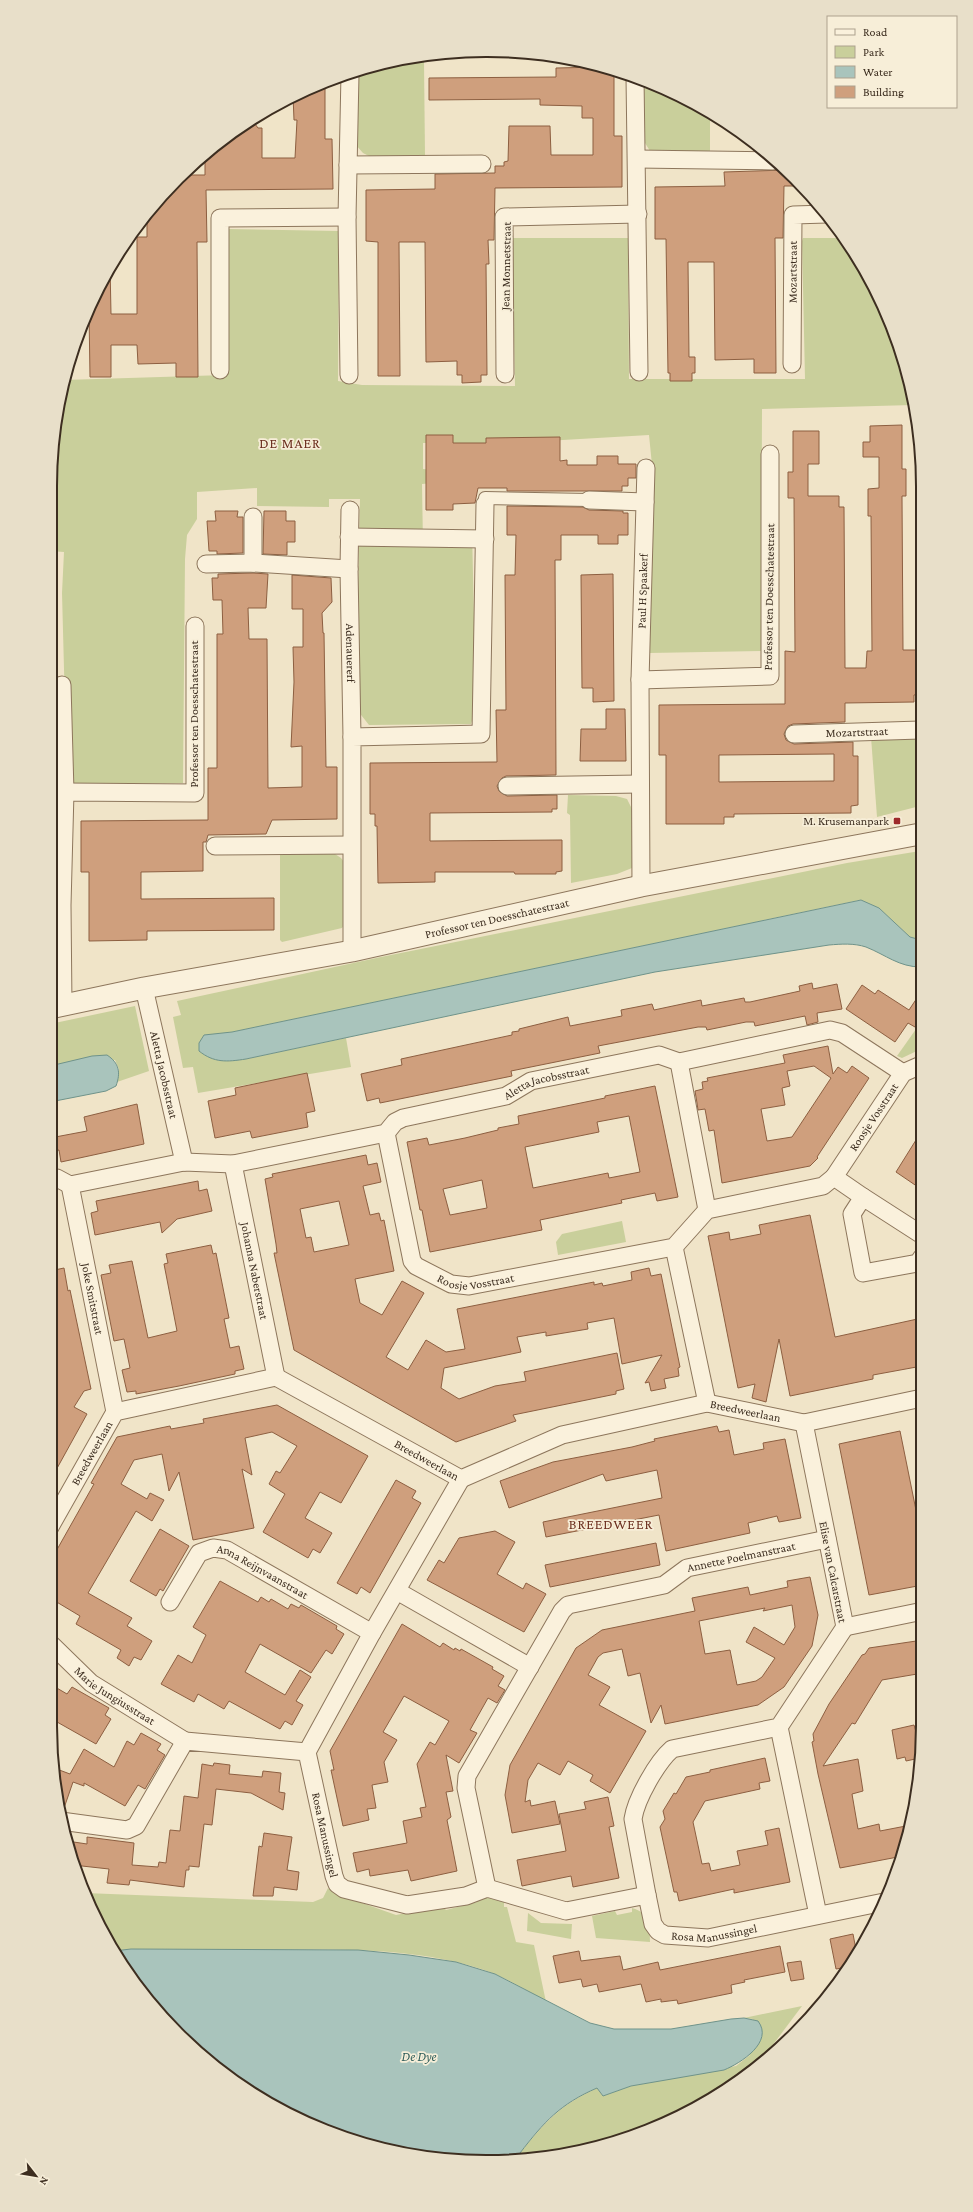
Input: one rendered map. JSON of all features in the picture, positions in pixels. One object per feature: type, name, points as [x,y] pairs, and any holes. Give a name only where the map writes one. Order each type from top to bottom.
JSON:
[{"type":"street","points":[[349,374],[347,217],[350,79]]},
{"type":"street","points":[[635,84],[639,372]]},
{"type":"street","points":[[637,159],[767,162]]},
{"type":"street","points":[[348,165],[482,164]]},
{"type":"street","name":"Jean Monnetstraat","points":[[505,374],[504,217],[638,214]]},
{"type":"street","name":"Mozartstraat","points":[[792,364],[793,215],[818,214]]},
{"type":"street","points":[[220,370],[220,218],[347,217]]},
{"type":"street","name":"Professor ten Doesschatestraat","points":[[640,680],[770,676],[770,454]]},
{"type":"street","name":"Paul H Spaakerf","points":[[640,680],[646,468]]},
{"type":"street","points":[[352,951],[352,737],[481,734],[485,498],[645,502]]},
{"type":"street","name":"Adenauererf","points":[[350,510],[348,569],[352,737]]},
{"type":"street","points":[[253,518],[253,563]]},
{"type":"street","points":[[349,537],[485,538]]},
{"type":"street","points":[[206,564],[253,563],[348,569]]},
{"type":"street","name":"Professor ten Doesschatestraat","points":[[65,792],[195,793],[194,626]]},
{"type":"street","points":[[640,680],[641,886]]},
{"type":"street","name":"Professor ten Doesschatestraat","points":[[57,892],[65,792],[62,684]]},
{"type":"street","name":"Mozartstraat","points":[[794,734],[916,730]]},
{"type":"street","points":[[507,786],[640,784]]},
{"type":"street","name":"Professor ten Doesschatestraat","points":[[57,1007],[144,988],[352,951],[641,886],[916,835]]},
{"type":"street","points":[[215,846],[351,845]]},
{"type":"street","name":"Aletta Jacobsstraat","points":[[144,988],[184,1162]]},
{"type":"street","points":[[707,1403],[674,1248],[708,1210],[679,1062],[836,1030],[903,1073]]},
{"type":"street","name":"Aletta Jacobsstraat","points":[[386,1133],[395,1122],[403,1118],[506,1096],[531,1081],[659,1055],[679,1062]]},
{"type":"street","name":"Roosje Vosstraat","points":[[708,1210],[823,1186],[834,1177],[903,1073],[916,1067]]},
{"type":"street","points":[[57,1178],[70,1185],[184,1162],[233,1164],[386,1133]]},
{"type":"street","name":"Roosje Vosstraat","points":[[386,1133],[408,1251],[412,1261],[416,1266],[451,1284],[469,1286],[674,1248]]},
{"type":"street","name":"Johanna Naberstraat","points":[[233,1164],[276,1377]]},
{"type":"street","points":[[834,1177],[916,1231]]},
{"type":"street","name":"Joke Smitstraat","points":[[70,1185],[115,1412]]},
{"type":"street","points":[[863,1197],[852,1214],[863,1273],[916,1263]]},
{"type":"street","name":"Breedweerlaan","points":[[57,1515],[115,1412],[276,1377],[461,1478],[562,1435],[707,1403],[804,1423],[916,1399]]},
{"type":"street","name":"Elise van Calcarstraat","points":[[779,1727],[845,1627],[804,1423]]},
{"type":"street","points":[[68,1822],[127,1830],[136,1826],[185,1742],[307,1752],[372,1633],[398,1591],[461,1478]]},
{"type":"street","name":"Annette Poelmanstraat","points":[[487,1888],[466,1788],[467,1776],[562,1611],[568,1605],[664,1585],[687,1568],[827,1539]]},
{"type":"street","name":"Anna Reijnvaanstraat","points":[[170,1602],[199,1554],[213,1548],[227,1550],[372,1633]]},
{"type":"street","points":[[398,1591],[530,1667]]},
{"type":"street","points":[[845,1627],[916,1612]]},
{"type":"street","name":"Marie Jungiusstraat","points":[[57,1650],[91,1683],[185,1742]]},
{"type":"street","points":[[487,1888],[566,1911],[647,1895],[633,1819],[634,1808],[663,1756],[672,1749],[779,1727],[818,1915]]},
{"type":"street","name":"Rosa Manussingel","points":[[307,1752],[337,1884],[344,1889],[407,1905],[466,1896],[487,1888]]},
{"type":"street","name":"Rosa Manussingel","points":[[647,1895],[653,1924],[658,1932],[665,1935],[708,1938],[877,1903]]},
{"type":"green space","points":[[424,62],[425,155],[420,157],[369,156],[363,153],[356,145],[356,78],[403,65]]},
{"type":"green space","points":[[644,87],[676,101],[710,120],[710,154],[650,151],[645,143]]},
{"type":"green space","points":[[227,229],[339,231],[338,381],[362,385],[515,386],[512,238],[628,238],[629,379],[805,379],[802,241],[803,238],[837,238],[872,297],[883,322],[893,348],[908,405],[762,409],[761,651],[649,653],[650,522],[654,485],[649,435],[511,443],[423,443],[423,469],[434,470],[434,483],[422,484],[423,544],[447,544],[447,530],[472,530],[476,708],[471,724],[369,725],[358,711],[356,696],[360,499],[329,499],[329,507],[257,506],[257,488],[197,492],[197,519],[187,535],[185,559],[183,783],[67,783],[62,593],[64,552],[57,552],[57,486],[61,430],[65,403],[71,380],[225,375]]},
{"type":"green space","points":[[871,737],[916,737],[916,807],[877,817]]},
{"type":"green space","points":[[568,795],[616,796],[627,799],[633,811],[632,868],[617,874],[571,883],[570,815],[567,813]]},
{"type":"green space","points":[[916,852],[916,939],[910,937],[879,908],[860,900],[228,1033],[246,1059],[346,1038],[351,1067],[198,1093],[193,1067],[183,1068],[173,1017],[181,1015],[177,1001],[381,957],[847,863]]},
{"type":"green space","points":[[280,854],[335,854],[341,858],[344,862],[344,925],[342,928],[282,942],[280,940]]},
{"type":"green space","points":[[135,1006],[149,1071],[117,1082],[119,1069],[115,1060],[57,1065],[57,1023]]},
{"type":"green space","points":[[916,1029],[916,1051],[902,1058],[897,1056]]},
{"type":"green space","points":[[622,1221],[626,1242],[558,1255],[556,1242],[562,1234]]},
{"type":"green space","points":[[328,1888],[334,1893],[396,1915],[442,1906],[446,1910],[477,1902],[477,1900],[489,1897],[504,1901],[504,1907],[507,1907],[516,1942],[534,1945],[546,2002],[506,1979],[490,1972],[456,1962],[404,1953],[352,1950],[121,1950],[101,1915],[91,1893],[313,1902],[323,1898]]},
{"type":"green space","points":[[632,1908],[638,1910],[646,1917],[650,1931],[650,1942],[596,1938],[592,1916],[615,1911],[617,1915],[632,1912]]},
{"type":"green space","points":[[528,1913],[541,1923],[572,1924],[571,1939],[527,1931]]},
{"type":"green space","points":[[802,2006],[770,2048],[725,2083],[676,2111],[625,2132],[598,2140],[570,2147],[520,2153],[537,2132],[554,2115],[584,2094],[597,2088],[603,2096],[631,2086],[736,2066],[750,2055],[753,2019],[744,2018]]},
{"type":"water","points":[[861,900],[879,908],[910,937],[916,939],[916,966],[899,963],[866,947],[848,944],[829,945],[655,972],[246,1059],[233,1061],[215,1060],[199,1051],[199,1043],[204,1035],[232,1032]]},
{"type":"water","points":[[107,1055],[114,1061],[119,1072],[116,1086],[106,1091],[57,1101],[57,1064],[92,1056]]},
{"type":"water","name":"De Dye","points":[[121,1950],[358,1950],[409,1955],[456,1962],[495,1974],[590,2023],[614,2029],[671,2029],[744,2018],[758,2021],[762,2029],[762,2037],[759,2044],[753,2051],[739,2062],[724,2070],[631,2086],[603,2096],[597,2088],[584,2094],[563,2107],[545,2123],[520,2153],[486,2155],[430,2151],[403,2147],[348,2132],[297,2111],[248,2083],[203,2048],[183,2029],[146,1987]]},
{"type":"building","points":[[580,67],[614,77],[614,136],[622,136],[622,187],[495,188],[494,240],[488,240],[489,264],[486,264],[487,375],[481,375],[481,382],[462,383],[462,375],[457,375],[457,361],[426,362],[425,242],[399,242],[400,376],[378,376],[378,242],[366,241],[366,190],[435,189],[435,174],[495,173],[495,166],[504,166],[504,162],[508,161],[509,126],[550,126],[551,155],[593,155],[593,118],[582,118],[582,106],[540,105],[540,99],[429,100],[429,78],[556,77],[556,68]]},
{"type":"building","points":[[325,89],[325,139],[332,139],[333,189],[206,190],[207,242],[197,242],[198,377],[176,377],[176,363],[138,364],[137,345],[111,345],[111,377],[90,377],[89,324],[110,280],[111,314],[137,314],[137,237],[147,237],[147,224],[164,203],[191,175],[205,175],[205,162],[255,125],[258,128],[262,128],[262,158],[295,158],[297,120],[294,120],[293,103]]},
{"type":"building","points":[[777,170],[793,186],[784,186],[783,238],[775,238],[776,373],[754,373],[754,359],[715,360],[714,262],[688,262],[689,357],[695,357],[695,373],[692,373],[692,381],[670,381],[670,373],[668,373],[666,239],[655,239],[655,187],[725,186],[724,172]]},
{"type":"building","points":[[902,425],[902,469],[906,469],[906,496],[902,496],[903,650],[916,650],[916,695],[914,695],[914,702],[845,703],[845,722],[793,724],[788,726],[784,734],[786,740],[794,744],[853,742],[853,756],[858,756],[858,805],[851,806],[851,813],[734,814],[734,817],[724,817],[724,824],[666,824],[666,755],[659,755],[659,705],[785,704],[785,651],[795,652],[794,498],[788,498],[788,472],[793,472],[793,431],[819,431],[819,464],[808,464],[808,496],[839,496],[839,507],[844,507],[845,668],[866,668],[867,651],[872,651],[871,516],[868,516],[868,489],[879,488],[879,457],[863,457],[863,442],[870,442],[870,426]],"holes":[[[834,754],[834,781],[719,782],[719,755]]]},
{"type":"building","points":[[426,435],[453,435],[453,443],[486,443],[486,438],[560,437],[560,461],[567,460],[567,465],[597,465],[597,456],[618,456],[618,464],[636,464],[636,478],[628,478],[628,486],[622,486],[622,491],[507,491],[507,488],[478,488],[475,503],[453,504],[453,510],[426,510]]},
{"type":"building","points":[[507,506],[583,507],[589,510],[623,511],[623,513],[628,513],[628,535],[618,535],[618,544],[598,544],[598,535],[561,535],[561,560],[555,560],[556,775],[506,776],[502,778],[497,786],[499,791],[507,796],[557,795],[557,809],[552,809],[552,812],[430,813],[430,841],[562,840],[562,871],[556,872],[556,874],[515,874],[514,872],[435,872],[435,882],[378,883],[377,826],[375,826],[375,814],[370,814],[370,763],[497,762],[496,710],[506,710],[505,575],[515,575],[516,535],[507,535]]},
{"type":"building","points":[[215,511],[238,511],[237,517],[243,517],[243,553],[217,554],[217,551],[209,551],[207,521],[216,521]]},
{"type":"building","points":[[264,511],[286,511],[286,521],[295,521],[295,542],[287,542],[287,555],[263,554]]},
{"type":"building","points":[[218,574],[268,574],[266,608],[248,608],[249,639],[267,639],[268,788],[302,787],[302,746],[291,747],[294,682],[293,647],[303,647],[303,609],[292,609],[292,575],[331,578],[332,602],[322,613],[324,633],[326,767],[337,767],[337,819],[272,820],[266,834],[208,835],[206,842],[203,842],[203,871],[141,872],[141,899],[274,898],[274,930],[147,931],[147,940],[89,941],[89,872],[81,872],[81,821],[208,820],[208,768],[217,768],[217,634],[223,634],[222,600],[213,600],[212,578],[218,578]]},
{"type":"building","points":[[613,574],[614,701],[593,702],[593,688],[582,688],[581,575]]},
{"type":"building","points":[[606,709],[625,709],[626,761],[580,761],[581,729],[606,729]]},
{"type":"building","points":[[812,983],[813,989],[837,984],[842,1009],[817,1013],[818,1022],[807,1025],[805,1016],[755,1026],[754,1022],[746,1022],[707,1030],[706,1027],[698,1027],[598,1046],[600,1053],[511,1071],[512,1076],[380,1103],[379,1098],[367,1101],[361,1074],[402,1065],[401,1059],[512,1035],[512,1032],[519,1031],[519,1029],[568,1017],[570,1026],[622,1016],[621,1010],[652,1004],[654,1010],[701,1000],[702,1006],[744,998],[745,1002],[750,1002],[800,991],[799,986]]},
{"type":"building","points":[[862,985],[875,994],[878,990],[909,1010],[916,1000],[916,1026],[915,1027],[908,1023],[895,1042],[846,1009]]},
{"type":"building","points":[[828,1046],[833,1074],[838,1067],[847,1073],[852,1066],[869,1078],[817,1157],[818,1158],[810,1166],[722,1183],[714,1130],[709,1131],[705,1109],[698,1110],[695,1091],[703,1089],[702,1082],[708,1081],[707,1078],[785,1063],[783,1055]],"holes":[[[814,1066],[831,1078],[792,1137],[767,1141],[761,1109],[785,1105],[782,1088],[790,1086],[787,1071]]]},
{"type":"building","points":[[307,1073],[315,1111],[306,1113],[308,1127],[252,1138],[250,1131],[215,1138],[208,1101],[236,1095],[235,1088]]},
{"type":"building","points":[[655,1086],[678,1197],[657,1201],[655,1193],[621,1200],[622,1203],[540,1220],[542,1230],[430,1252],[407,1142],[427,1138],[429,1145],[465,1138],[498,1130],[498,1128],[519,1124],[518,1116],[605,1098],[605,1096]],"holes":[[[629,1116],[640,1172],[609,1178],[608,1173],[533,1188],[525,1147],[599,1132],[597,1122]],[[482,1180],[487,1208],[450,1215],[443,1189]]]},
{"type":"building","points":[[137,1104],[144,1144],[61,1162],[59,1150],[57,1150],[57,1137],[87,1131],[84,1117]]},
{"type":"building","points":[[916,1140],[916,1186],[896,1172]]},
{"type":"building","points":[[366,1155],[368,1165],[377,1163],[381,1182],[363,1186],[370,1215],[379,1213],[381,1221],[384,1220],[394,1271],[355,1279],[360,1303],[382,1315],[402,1281],[424,1293],[386,1357],[408,1370],[426,1340],[446,1352],[465,1349],[457,1309],[594,1282],[594,1285],[602,1283],[603,1286],[632,1280],[631,1272],[649,1268],[651,1276],[661,1274],[680,1367],[678,1368],[679,1376],[664,1379],[666,1388],[651,1391],[649,1382],[645,1383],[662,1355],[622,1364],[614,1318],[587,1323],[588,1329],[546,1336],[546,1332],[517,1337],[521,1352],[444,1368],[441,1388],[459,1399],[495,1386],[526,1381],[524,1372],[617,1353],[624,1389],[616,1391],[616,1394],[513,1415],[516,1421],[456,1442],[294,1350],[274,1253],[277,1253],[276,1244],[265,1179],[273,1177],[272,1174]],"holes":[[[339,1201],[349,1245],[314,1252],[311,1237],[306,1238],[300,1209]]]},
{"type":"building","points":[[198,1181],[199,1191],[207,1189],[212,1211],[177,1219],[162,1233],[160,1222],[95,1235],[91,1213],[98,1211],[96,1201]]},
{"type":"building","points":[[810,1215],[835,1337],[916,1319],[916,1367],[873,1375],[873,1379],[790,1396],[779,1339],[766,1402],[752,1398],[755,1384],[738,1388],[708,1236],[729,1232],[730,1240],[761,1234],[759,1225]]},
{"type":"building","points":[[211,1245],[213,1254],[216,1253],[229,1318],[224,1319],[230,1348],[239,1346],[244,1369],[235,1371],[235,1374],[179,1386],[136,1394],[136,1391],[127,1392],[122,1370],[130,1368],[124,1339],[114,1341],[101,1275],[111,1273],[109,1265],[132,1261],[148,1338],[177,1331],[164,1264],[168,1263],[166,1254]]},
{"type":"building","points":[[64,1268],[91,1389],[84,1391],[74,1407],[87,1414],[57,1468],[57,1270]]},
{"type":"building","points":[[277,1405],[368,1456],[341,1503],[320,1492],[305,1518],[332,1533],[320,1553],[313,1549],[308,1558],[263,1532],[285,1494],[269,1484],[276,1471],[280,1473],[297,1446],[272,1432],[245,1438],[252,1475],[242,1469],[254,1528],[193,1540],[179,1472],[169,1491],[162,1454],[134,1460],[121,1484],[147,1499],[150,1493],[164,1500],[152,1521],[136,1511],[88,1593],[132,1618],[127,1626],[152,1641],[141,1660],[134,1657],[129,1666],[117,1658],[121,1650],[76,1624],[80,1616],[57,1602],[57,1550],[94,1484],[91,1483],[117,1437],[170,1426],[171,1429],[204,1423],[203,1419]]},
{"type":"building","points":[[717,1426],[719,1432],[729,1430],[734,1455],[764,1449],[763,1443],[785,1439],[801,1518],[779,1522],[777,1516],[748,1523],[750,1533],[666,1551],[659,1515],[546,1537],[543,1522],[662,1498],[657,1470],[606,1481],[603,1474],[509,1508],[500,1481],[553,1462],[632,1447],[655,1441],[654,1439]]},
{"type":"building","points":[[900,1431],[916,1510],[916,1586],[869,1595],[839,1444]]},
{"type":"building","points":[[396,1480],[416,1491],[412,1498],[421,1503],[370,1593],[361,1587],[357,1594],[337,1583]]},
{"type":"building","points":[[160,1529],[189,1546],[163,1591],[160,1589],[156,1596],[130,1581]]},
{"type":"building","points":[[495,1531],[515,1542],[497,1574],[523,1589],[526,1583],[546,1594],[524,1632],[427,1580],[439,1560],[444,1563],[459,1538]]},
{"type":"building","points":[[656,1543],[660,1565],[550,1587],[545,1565]]},
{"type":"building","points":[[810,1577],[818,1615],[812,1646],[784,1687],[758,1705],[665,1724],[661,1705],[651,1723],[640,1673],[628,1676],[622,1649],[603,1653],[598,1657],[588,1675],[610,1687],[599,1705],[646,1731],[610,1793],[590,1781],[593,1775],[568,1761],[560,1775],[538,1763],[528,1780],[525,1802],[530,1800],[531,1806],[555,1801],[560,1824],[512,1833],[505,1795],[510,1765],[576,1648],[602,1630],[695,1611],[692,1598],[748,1587],[750,1595],[788,1587],[787,1581]],"holes":[[[792,1605],[795,1627],[784,1645],[754,1627],[746,1642],[775,1658],[762,1677],[756,1681],[737,1685],[730,1650],[705,1654],[699,1621],[765,1608],[763,1611]]]},
{"type":"building","points":[[220,1581],[258,1602],[261,1597],[269,1602],[271,1599],[288,1609],[291,1604],[299,1608],[301,1605],[337,1626],[336,1629],[344,1634],[332,1654],[326,1650],[311,1673],[260,1644],[245,1672],[285,1695],[300,1670],[311,1677],[296,1701],[303,1705],[292,1725],[285,1721],[280,1729],[229,1701],[224,1709],[198,1694],[194,1702],[161,1684],[178,1655],[192,1663],[206,1635],[193,1627]]},
{"type":"building","points":[[402,1624],[440,1647],[443,1643],[454,1650],[455,1648],[460,1651],[461,1649],[493,1667],[492,1669],[504,1676],[498,1686],[505,1690],[497,1703],[488,1698],[470,1730],[477,1733],[459,1763],[446,1755],[453,1791],[446,1792],[451,1817],[447,1820],[457,1871],[411,1881],[408,1870],[370,1876],[369,1869],[357,1872],[353,1853],[407,1843],[403,1821],[422,1817],[420,1808],[426,1807],[417,1764],[430,1742],[435,1745],[449,1721],[404,1696],[383,1732],[397,1740],[384,1762],[388,1782],[372,1785],[376,1808],[367,1809],[369,1820],[343,1826],[331,1770],[334,1770],[330,1751]]},
{"type":"building","points":[[916,1641],[916,1674],[882,1680],[855,1724],[852,1723],[823,1766],[858,1759],[863,1791],[852,1794],[858,1829],[879,1824],[880,1831],[904,1826],[895,1858],[840,1868],[818,1774],[812,1742],[814,1741],[813,1734],[829,1704],[862,1655],[865,1654],[869,1648]]},
{"type":"building","points":[[72,1687],[109,1708],[105,1715],[111,1719],[96,1744],[57,1722],[57,1688],[67,1694]]},
{"type":"building","points":[[914,1725],[916,1731],[914,1759],[906,1761],[905,1757],[897,1759],[892,1730]]},
{"type":"building","points":[[141,1733],[161,1744],[157,1750],[165,1755],[145,1789],[138,1785],[125,1806],[84,1783],[84,1786],[73,1782],[65,1806],[60,1770],[70,1774],[84,1749],[114,1767],[127,1741],[134,1745]]},
{"type":"building","points":[[765,1758],[770,1781],[759,1783],[760,1789],[705,1801],[693,1822],[702,1864],[709,1863],[711,1871],[740,1865],[737,1851],[768,1845],[765,1831],[779,1828],[790,1882],[734,1893],[734,1889],[679,1901],[677,1892],[674,1892],[660,1827],[665,1819],[663,1811],[674,1793],[676,1794],[686,1777]]},
{"type":"building","points":[[214,1763],[230,1765],[229,1774],[262,1777],[263,1771],[281,1773],[279,1792],[285,1793],[283,1810],[251,1793],[216,1789],[212,1825],[204,1824],[199,1867],[189,1866],[189,1870],[186,1870],[184,1887],[130,1880],[129,1885],[107,1883],[109,1869],[81,1866],[73,1842],[87,1844],[87,1837],[134,1843],[132,1865],[158,1867],[159,1862],[166,1863],[170,1830],[180,1831],[184,1796],[198,1798],[202,1764],[213,1766]]},
{"type":"building","points":[[608,1797],[614,1826],[609,1827],[619,1878],[573,1887],[571,1876],[522,1886],[517,1860],[566,1851],[559,1814],[586,1809],[584,1802]]},
{"type":"building","points":[[264,1833],[292,1837],[287,1870],[299,1872],[297,1890],[274,1887],[273,1896],[253,1896],[259,1846],[262,1847]]},
{"type":"building","points":[[853,1934],[855,1945],[841,1968],[836,1969],[830,1939]]},
{"type":"building","points":[[780,1946],[785,1972],[744,1980],[745,1982],[731,1985],[732,1993],[678,2004],[677,2000],[661,2002],[661,1999],[646,2002],[641,1984],[599,1992],[597,1984],[583,1987],[581,1979],[559,1983],[553,1956],[579,1951],[581,1961],[620,1956],[623,1970],[658,1962],[660,1970]]},
{"type":"building","points":[[801,1961],[804,1979],[791,1981],[787,1963]]},
{"type":"place","name":"M. Krusemanpark","points":[[897,821]]},
{"type":"district","name":"DE MAER","points":[[290,443]]},
{"type":"district","name":"BREEDWEER","points":[[611,1524]]}]
